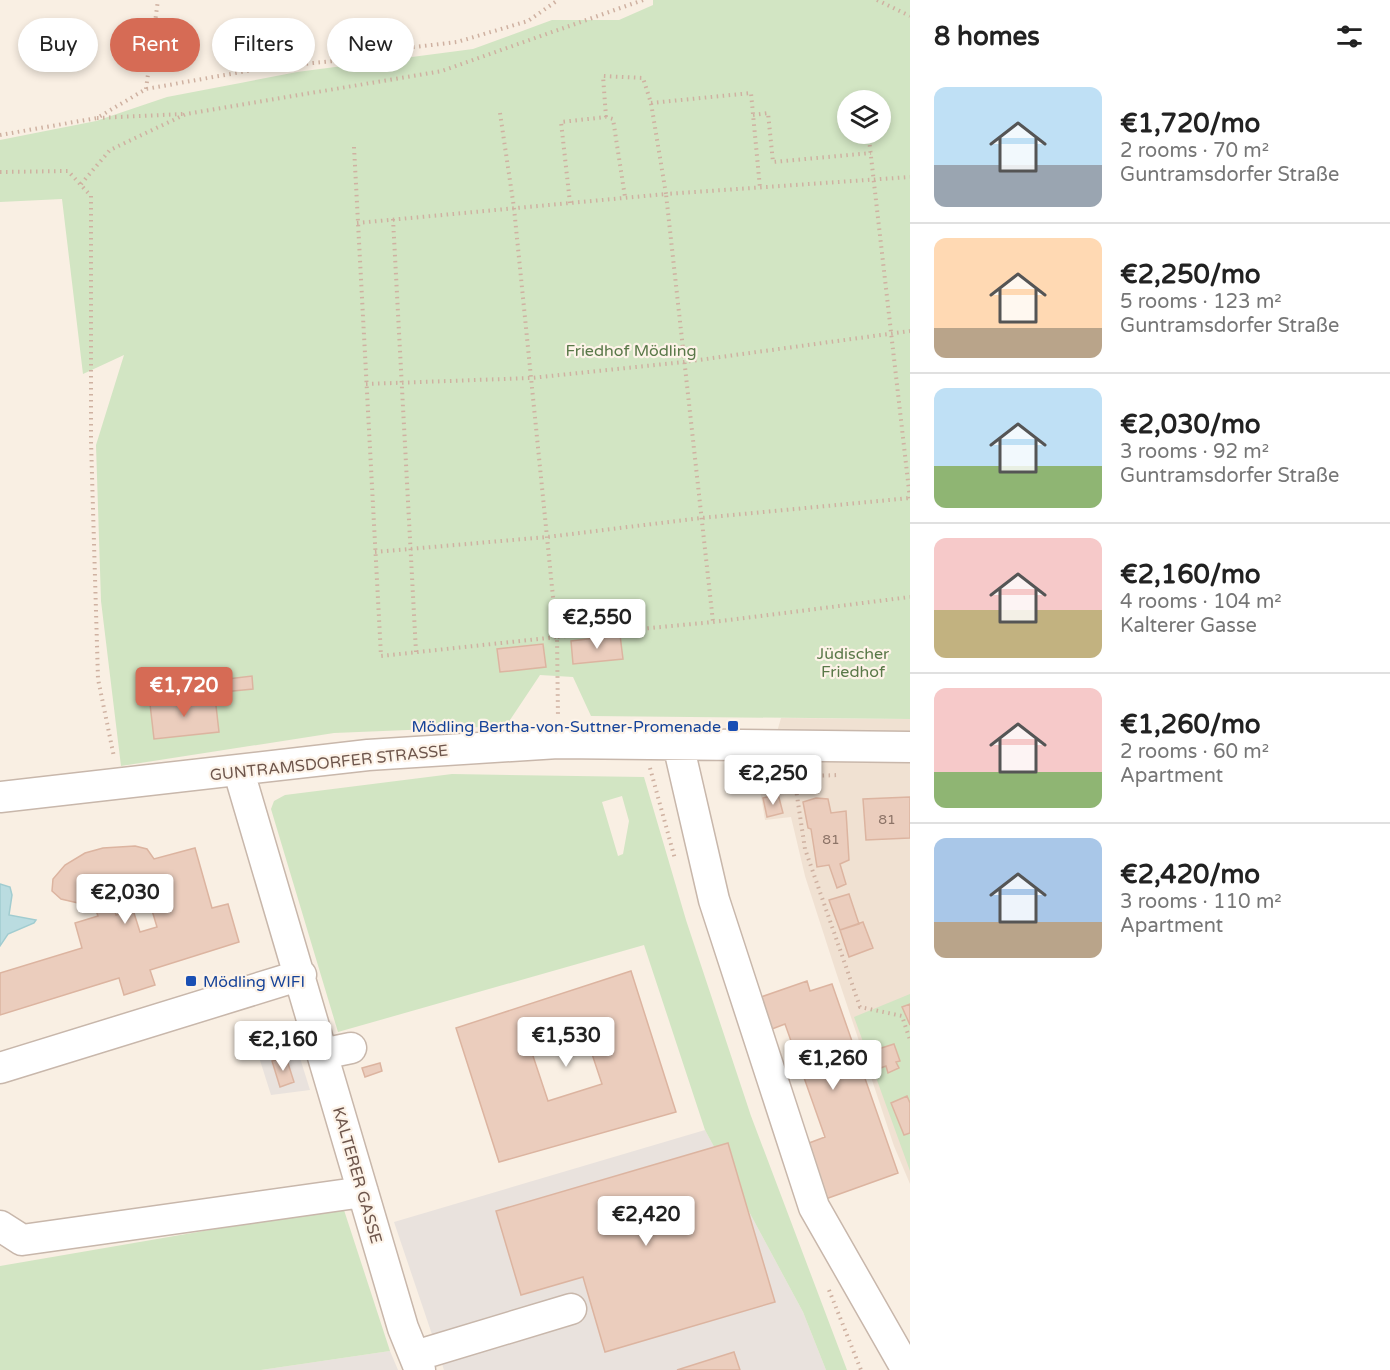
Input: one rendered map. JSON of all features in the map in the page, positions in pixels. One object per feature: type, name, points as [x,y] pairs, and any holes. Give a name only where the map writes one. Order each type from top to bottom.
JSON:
[{"type":"street","name":"GUNTRAMSDORFER STRASSE","points":[[0,797],[239,772],[368,755],[558,743],[682,758],[790,746],[910,747]]},
{"type":"street","points":[[682,758],[714,900],[757,1069],[814,1207],[907,1370]]},
{"type":"street","name":"KALTERER GASSE","points":[[239,772],[301,975],[363,1192],[417,1363]]},
{"type":"street","points":[[0,1068],[301,975]]},
{"type":"street","points":[[322,1054],[351,1048]]},
{"type":"street","points":[[0,1226],[22,1240],[363,1192]]},
{"type":"street","points":[[417,1363],[571,1309]]},
{"type":"path","points":[[146,89],[158,0]]},
{"type":"path","points":[[97,118],[146,89],[264,68],[353,60],[398,49],[457,42],[528,21],[558,0]]},
{"type":"path","points":[[0,135],[97,118],[186,114],[442,71],[643,0]]},
{"type":"path","points":[[877,0],[910,15]]},
{"type":"path","points":[[606,117],[603,76],[643,78],[651,103],[666,194],[713,622]]},
{"type":"path","points":[[651,103],[751,93],[760,188]]},
{"type":"path","points":[[753,115],[768,112],[773,162],[871,153]]},
{"type":"path","points":[[500,113],[514,208],[557,637],[558,743]]},
{"type":"path","points":[[81,184],[110,150],[186,114]]},
{"type":"path","points":[[570,203],[561,122],[606,117],[613,119],[625,197]]},
{"type":"path","points":[[375,552],[547,537],[910,499],[870,144]]},
{"type":"path","points":[[354,147],[381,656],[713,622],[910,597]]},
{"type":"path","points":[[0,172],[68,171],[91,196],[92,441],[98,679],[120,783]]},
{"type":"path","points":[[357,223],[625,197],[910,177]]},
{"type":"path","points":[[393,219],[416,652]]},
{"type":"path","points":[[366,384],[531,378],[684,362],[910,331]]},
{"type":"path","points":[[790,746],[805,849],[860,1007],[902,1016],[910,1040]]},
{"type":"path","points":[[639,771],[682,758],[716,772],[758,778],[840,775]]},
{"type":"shaded area","points":[[781,718],[910,719],[910,1184],[894,1146],[835,969],[805,876],[791,817],[765,820],[760,790]]},
{"type":"shaded area","points":[[295,1042],[310,1090],[271,1095],[258,1054]]},
{"type":"shaded area","points":[[705,1130],[803,1312],[826,1370],[444,1370],[394,1222]]},
{"type":"shaded area","points":[[390,1351],[398,1370],[261,1370]]},
{"type":"green space","name":"Friedhof Mödling","points":[[653,0],[910,0],[910,719],[591,716],[573,677],[540,675],[506,726],[334,733],[121,766],[101,601],[96,445],[124,355],[83,374],[62,199],[0,202],[0,140],[96,121],[167,97],[297,72],[315,72],[315,70],[327,68],[327,72],[414,72],[414,57],[473,49],[552,20],[619,20],[653,5]]},
{"type":"green space","points":[[452,774],[644,777],[686,920],[751,1116],[847,1370],[826,1370],[803,1312],[705,1130],[644,945],[338,1032],[271,809],[274,801],[285,795]],"holes":[[[622,796],[629,821],[623,854],[618,856],[602,802]]]},
{"type":"green space","points":[[910,994],[910,1171],[854,1017]]},
{"type":"green space","points":[[343,1207],[390,1351],[261,1370],[0,1370],[0,1266]]},
{"type":"water","points":[[0,884],[10,887],[12,895],[9,915],[36,920],[8,934],[0,946]]},
{"type":"building","points":[[620,635],[623,659],[573,664],[571,641]]},
{"type":"building","points":[[543,644],[546,667],[500,672],[497,649]]},
{"type":"building","points":[[252,676],[253,689],[213,693],[211,681]]},
{"type":"building","points":[[215,697],[219,732],[154,739],[150,704]]},
{"type":"building","points":[[778,794],[783,813],[767,817],[763,798]]},
{"type":"building","points":[[910,797],[910,838],[866,840],[863,799]]},
{"type":"building","points":[[816,798],[828,799],[831,813],[846,811],[849,860],[840,864],[846,884],[837,888],[829,865],[817,867],[811,829],[808,828],[803,802]]},
{"type":"building","points":[[135,846],[147,849],[154,859],[195,848],[212,908],[228,904],[239,942],[150,970],[155,985],[124,995],[119,978],[0,1015],[0,973],[82,948],[75,923],[98,916],[93,902],[78,903],[61,899],[52,891],[53,879],[65,865],[85,853],[103,848]],"holes":[[[144,884],[157,927],[140,932],[133,910],[116,915],[111,898],[130,893]]]},
{"type":"building","points":[[849,894],[859,924],[840,930],[829,900]]},
{"type":"building","points":[[863,922],[873,948],[849,957],[840,930]]},
{"type":"building","points":[[631,971],[676,1112],[499,1162],[456,1028]],"holes":[[[580,1018],[602,1084],[548,1101],[526,1035]]]},
{"type":"building","points":[[807,981],[810,991],[832,984],[898,1173],[820,1201],[801,1146],[825,1137],[785,1024],[772,1029],[761,997]]},
{"type":"building","points":[[910,1004],[910,1025],[902,1007]]},
{"type":"building","points":[[894,1044],[900,1061],[896,1062],[899,1068],[888,1073],[886,1066],[878,1069],[872,1051]]},
{"type":"building","points":[[286,1057],[294,1082],[280,1087],[272,1061]]},
{"type":"building","points":[[380,1063],[382,1071],[365,1077],[362,1068]]},
{"type":"building","points":[[907,1096],[910,1103],[910,1133],[904,1135],[891,1103]]},
{"type":"building","points":[[728,1143],[775,1302],[605,1352],[583,1277],[521,1295],[496,1211]]},
{"type":"building","points":[[734,1352],[740,1370],[677,1370]]},
{"type":"place","name":"Mödling Bertha-von-Suttner-Promenade","points":[[733,726]]},
{"type":"place","name":"Mödling WIFI","points":[[191,981]]},
{"type":"park label","name":"Jüdischer Friedhof","points":[[853,662]]}]
